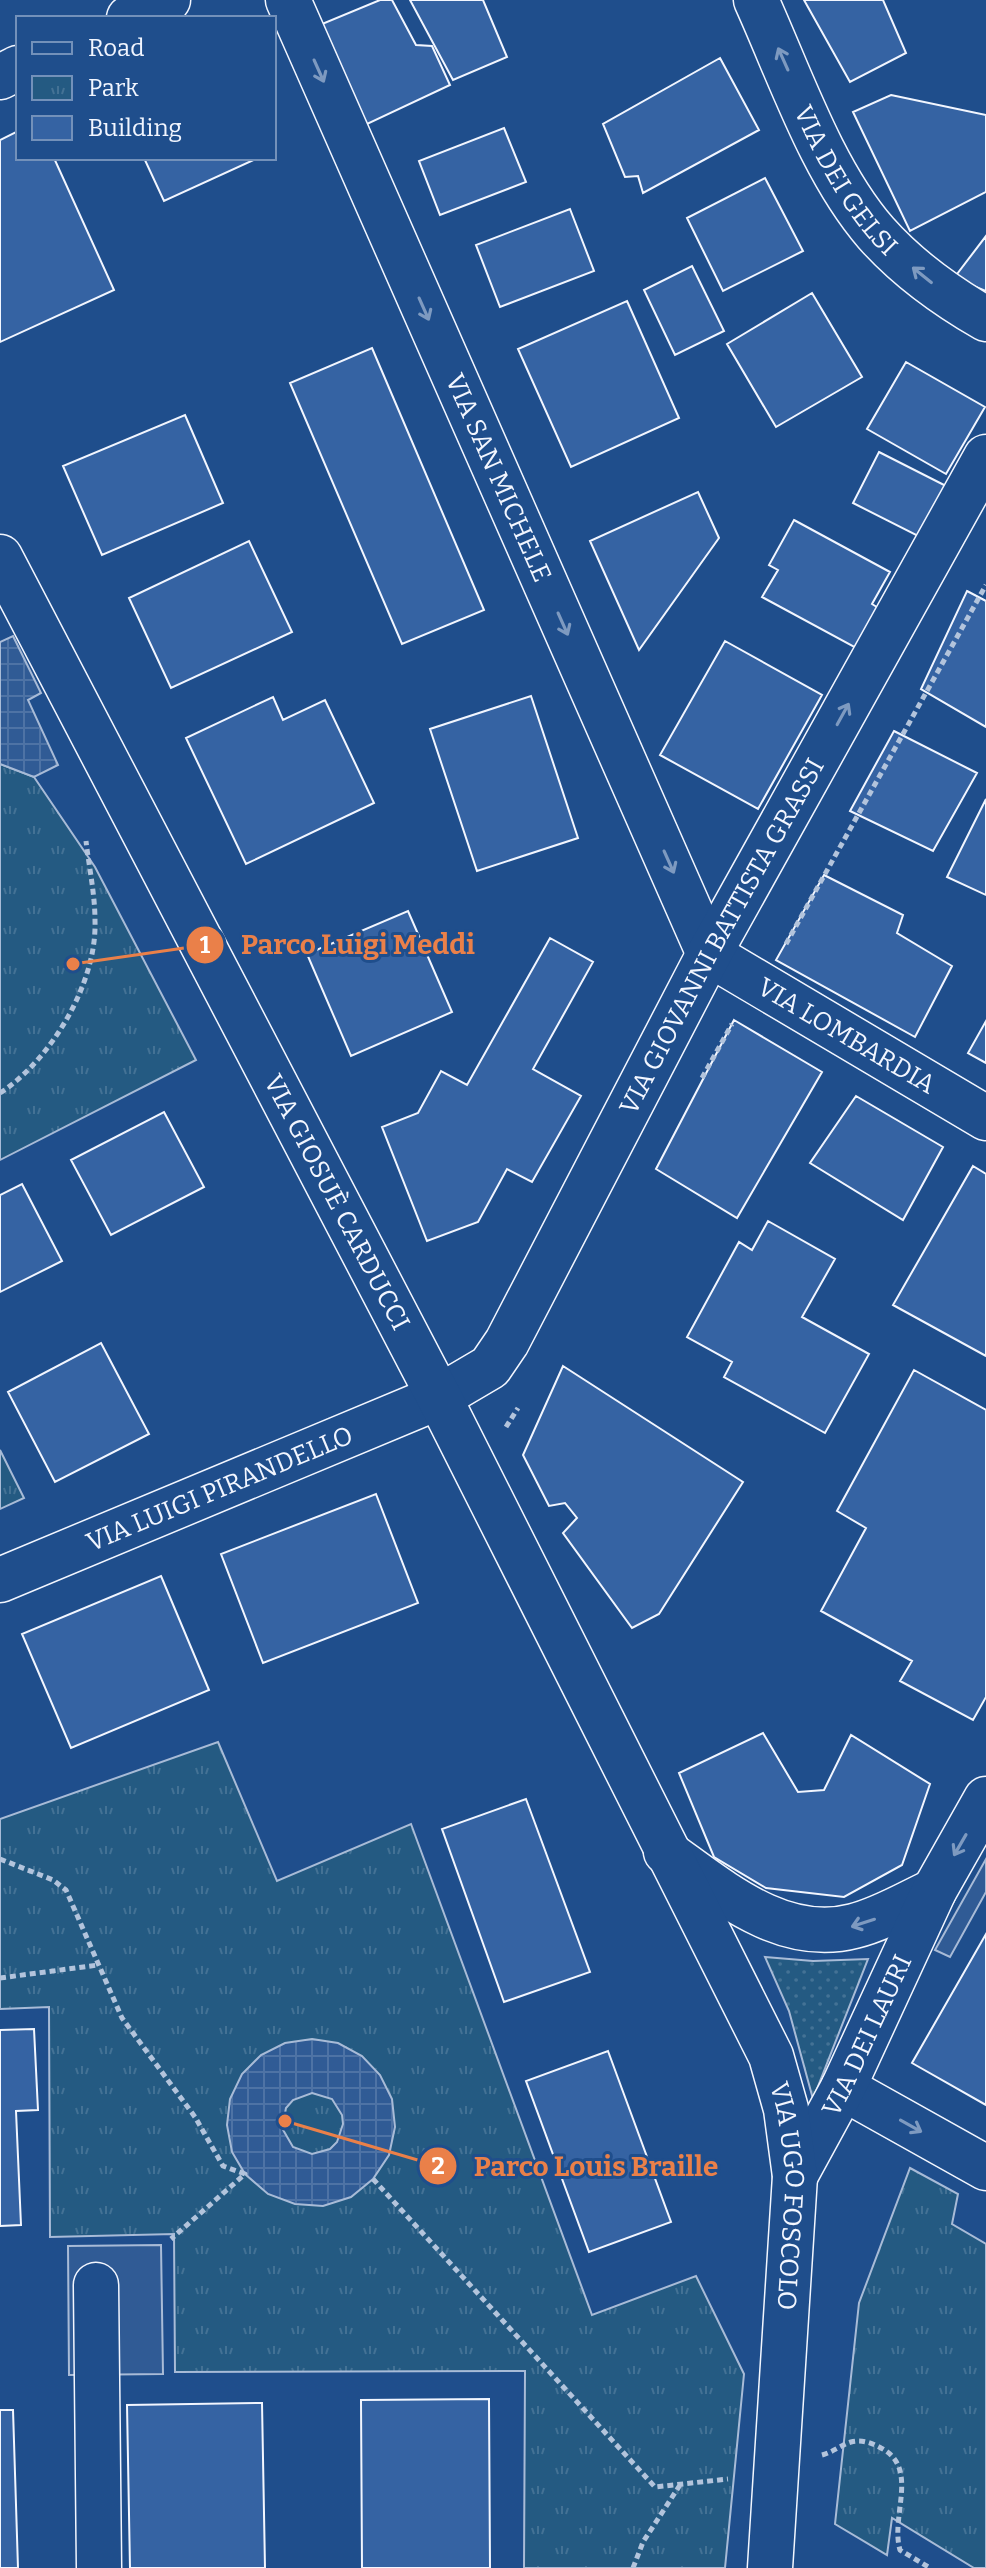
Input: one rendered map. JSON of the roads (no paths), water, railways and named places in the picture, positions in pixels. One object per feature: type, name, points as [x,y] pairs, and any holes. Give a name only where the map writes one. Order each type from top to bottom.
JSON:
[{"type":"street","points":[[133,16],[168,0]]},
{"type":"street","name":"VIA SAN MICHELE","points":[[288,0],[709,954]]},
{"type":"street","name":"VIA DEI GELSI","points":[[756,0],[823,148],[859,212],[900,258],[986,319]]},
{"type":"street","name":"VIA GIOVANNI BATTISTA GRASSI","points":[[439,1397],[490,1367],[507,1342],[709,954],[986,457]]},
{"type":"street","name":"VIA GIOSUÈ CARDUCCI","points":[[0,557],[439,1397],[666,1852]]},
{"type":"street","name":"VIA LOMBARDIA","points":[[709,954],[986,1118]]},
{"type":"street","name":"VIA LUIGI PIRANDELLO","points":[[0,1580],[439,1397]]},
{"type":"street","name":"VIA DEI LAURI","points":[[795,2176],[843,2088],[934,1891],[986,1799]]},
{"type":"street","name":"VIA DEI LAURI","points":[[666,1852],[743,1906],[800,1928],[830,1930],[855,1926],[934,1891]]},
{"type":"street","name":"VIA UGO FOSCOLO","points":[[666,1852],[771,2056],[786,2109],[795,2176],[772,2567]]},
{"type":"street","points":[[843,2088],[986,2168]]},
{"type":"street","points":[[96,2285],[99,2568]]},
{"type":"place","name":"Parco Luigi Meddi","points":[[73,964]]},
{"type":"place","name":"Parco Louis Braille","points":[[285,2121]]}]
